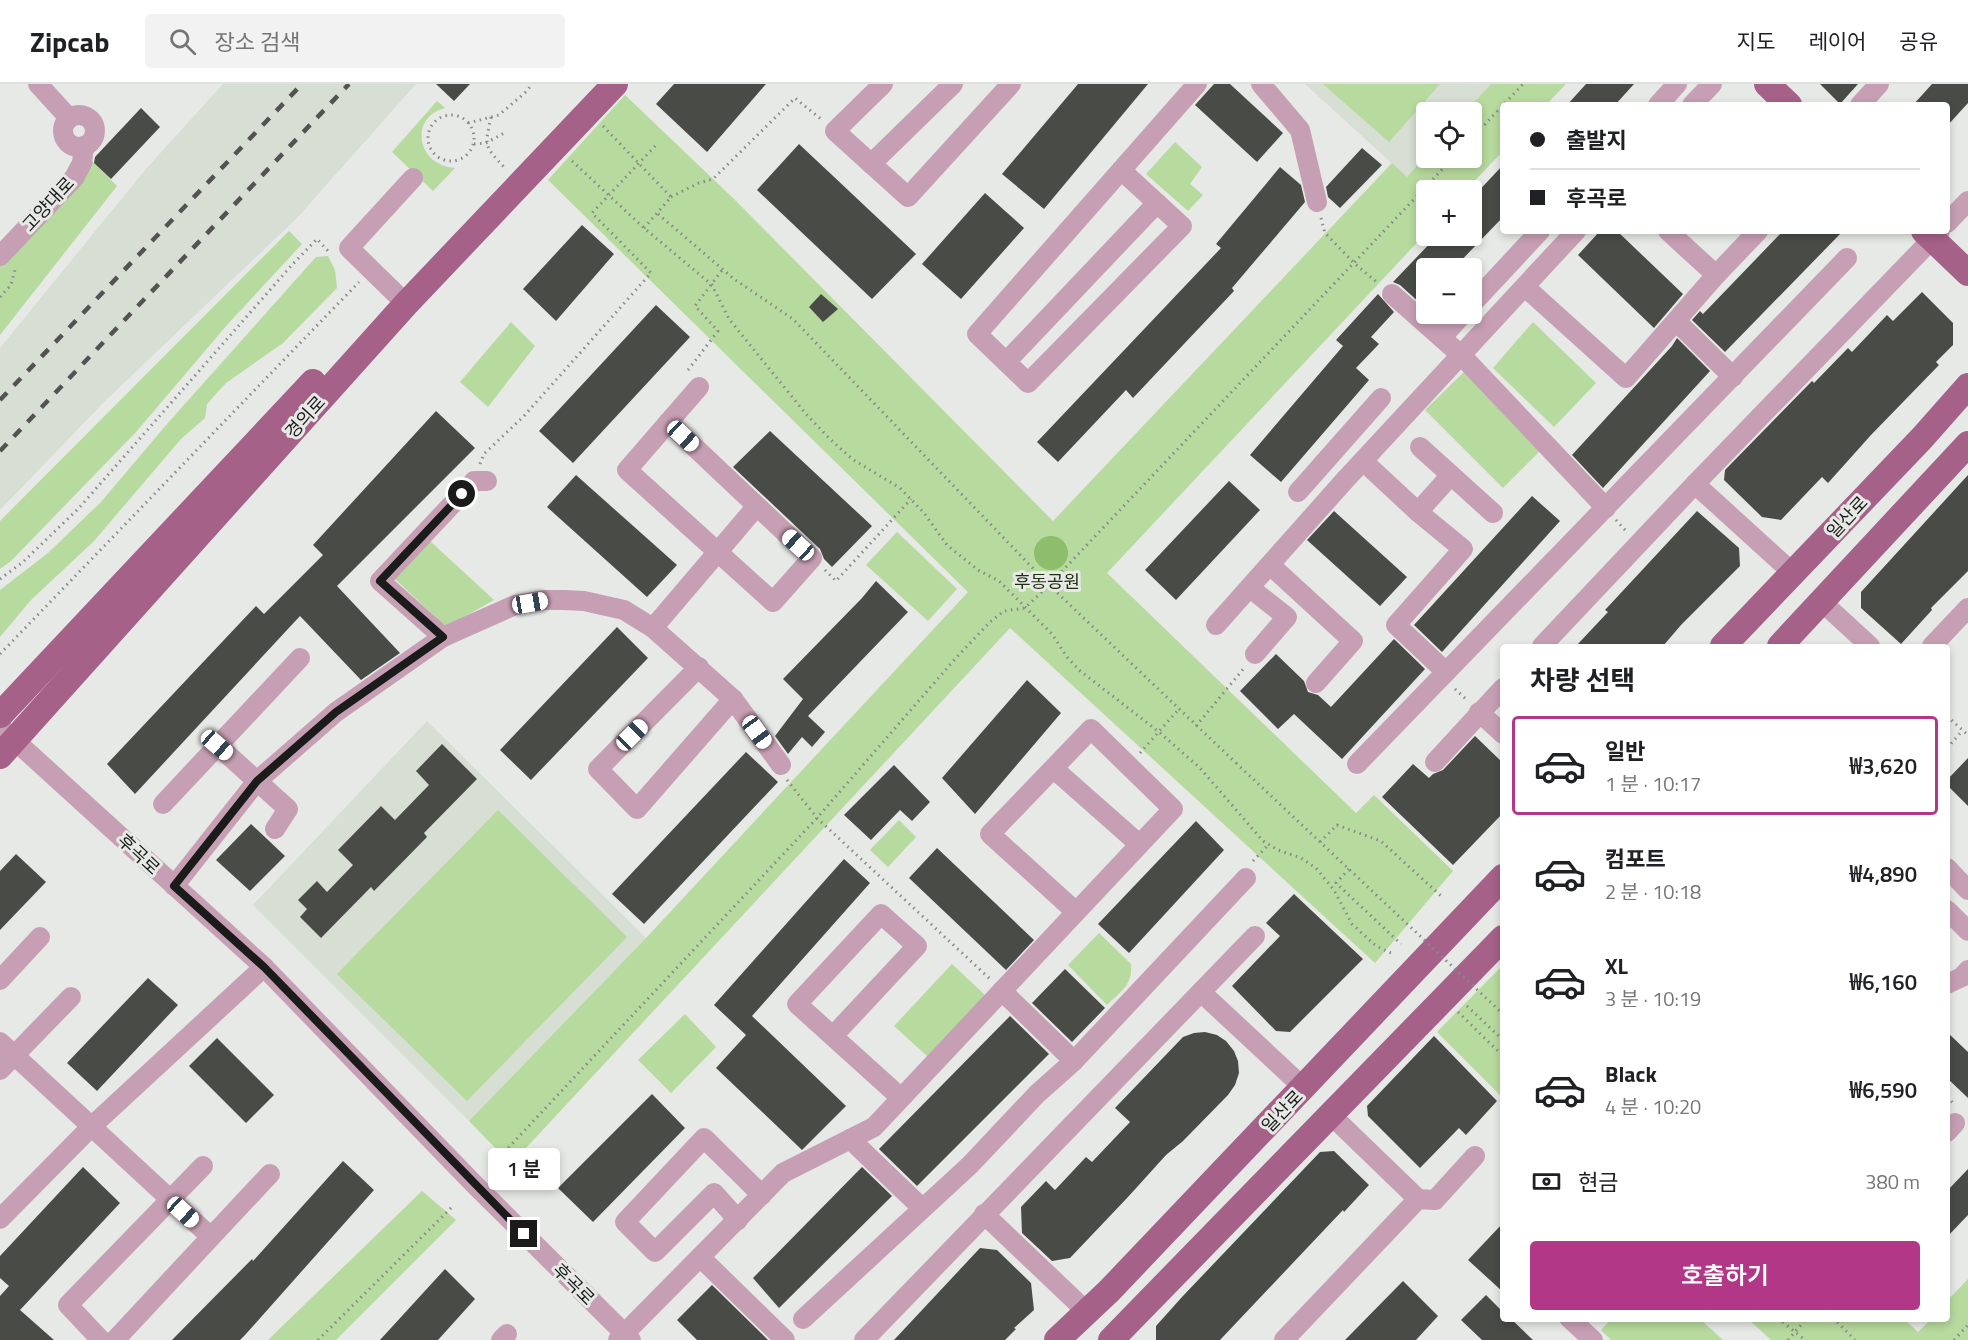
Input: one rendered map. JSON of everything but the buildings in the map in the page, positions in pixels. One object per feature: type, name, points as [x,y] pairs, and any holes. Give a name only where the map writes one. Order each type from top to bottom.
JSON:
[{"type":"main road","name":"경의로","points":[[0,715],[396,294],[601,84]]},
{"type":"main road","name":"경의로","points":[[5,741],[406,304],[615,84]]},
{"type":"main road","points":[[1767,84],[1786,102]]},
{"type":"main road","points":[[1938,234],[1968,273]]},
{"type":"main road","name":"일산로","points":[[1725,644],[1794,574],[1968,387]]},
{"type":"main road","points":[[1782,644],[1968,444]]},
{"type":"main road","name":"일산로","points":[[1057,1340],[1109,1292],[1500,880]]},
{"type":"main road","name":"일산로","points":[[1116,1338],[1500,941]]},
{"type":"street","name":"고양대로","points":[[0,256],[74,178],[82,163],[84,146],[73,146],[65,138],[63,127],[69,118],[38,84]]},
{"type":"street","points":[[883,84],[835,131],[908,197],[1011,84]]},
{"type":"street","points":[[871,164],[953,84]]},
{"type":"street","points":[[1121,171],[1182,226],[1028,383],[977,334],[1197,84]]},
{"type":"street","points":[[1261,84],[1300,130],[1317,202]]},
{"type":"street","points":[[1661,102],[1677,84]]},
{"type":"street","points":[[1695,102],[1712,84]]},
{"type":"street","points":[[1863,102],[1879,84]]},
{"type":"street","points":[[396,294],[349,248],[413,178]]},
{"type":"street","points":[[1950,218],[1968,201]]},
{"type":"street","points":[[1006,362],[1157,203]]},
{"type":"street","points":[[1482,293],[1537,234]]},
{"type":"street","points":[[1216,625],[1345,480],[1573,234]]},
{"type":"street","points":[[1671,234],[1716,275]]},
{"type":"street","points":[[1525,287],[1626,378],[1755,234]]},
{"type":"street","points":[[1544,644],[1933,234]]},
{"type":"street","points":[[1358,764],[1848,258]]},
{"type":"street","points":[[1392,294],[1462,356],[1606,508]]},
{"type":"street","points":[[1482,299],[1505,309]]},
{"type":"street","points":[[1676,321],[1733,377]]},
{"type":"street","points":[[1442,337],[1454,324]]},
{"type":"street","points":[[668,422],[812,558],[772,602],[627,470],[668,422],[699,387]]},
{"type":"street","points":[[1298,492],[1381,399]]},
{"type":"street","points":[[1420,447],[1492,513]]},
{"type":"street","points":[[1363,461],[1418,512],[1463,549],[1396,625],[1446,672]]},
{"type":"street","points":[[1324,463],[1345,480]]},
{"type":"street","points":[[1418,512],[1451,475]]},
{"type":"street","points":[[443,637],[380,581],[480,481]]},
{"type":"street","points":[[1695,484],[1794,574]]},
{"type":"street","points":[[653,628],[756,507]]},
{"type":"street","points":[[1270,565],[1353,641],[1316,683]]},
{"type":"street","points":[[1250,588],[1287,617],[1255,654]]},
{"type":"street","points":[[174,886],[257,781],[336,712],[443,637],[515,605],[544,600],[584,601],[624,610],[653,628],[734,699],[781,765]]},
{"type":"street","points":[[1822,602],[1868,644]]},
{"type":"street","points":[[1934,644],[1968,608]]},
{"type":"street","points":[[163,804],[300,658]]},
{"type":"street","points":[[699,667],[598,769],[637,809],[734,699]]},
{"type":"street","points":[[1435,762],[1500,691]]},
{"type":"street","points":[[1479,712],[1500,731]]},
{"type":"street","points":[[625,1338],[700,1257],[783,1173],[874,1127],[1173,809],[1091,729],[990,834],[1076,912]]},
{"type":"street","name":"후곡로","points":[[5,741],[174,886],[264,967],[625,1338]]},
{"type":"street","points":[[217,745],[288,809],[275,829]]},
{"type":"street","points":[[1054,769],[1139,844]]},
{"type":"street","points":[[1950,871],[1968,890]]},
{"type":"street","points":[[803,1319],[970,1165],[1037,1094],[1074,1060],[1246,878]]},
{"type":"street","points":[[833,1036],[917,946],[881,914],[796,1005],[900,1097]]},
{"type":"street","points":[[864,1340],[1255,936]]},
{"type":"street","points":[[0,980],[40,937]]},
{"type":"street","points":[[0,1220],[92,1126],[264,967]]},
{"type":"street","points":[[1950,983],[1962,977],[1968,970]]},
{"type":"street","points":[[1002,991],[1074,1060]]},
{"type":"street","points":[[1201,992],[1304,1088]]},
{"type":"street","points":[[0,1070],[7,1048],[71,997]]},
{"type":"street","points":[[7,1048],[211,1237]]},
{"type":"street","points":[[1331,1115],[1418,1199],[1435,1200],[1475,1156]]},
{"type":"street","points":[[738,1220],[714,1193],[655,1252],[625,1222],[704,1138],[762,1196]]},
{"type":"street","points":[[850,1139],[922,1208]]},
{"type":"street","points":[[101,1340],[68,1305],[203,1166]]},
{"type":"street","points":[[115,1340],[270,1174]]},
{"type":"street","points":[[1284,1340],[1418,1199]]},
{"type":"street","points":[[984,1214],[1086,1311]]},
{"type":"street","points":[[700,1257],[785,1340]]},
{"type":"street","points":[[1573,1322],[1593,1340]]},
{"type":"path","points":[[468,123],[499,115],[532,84]]},
{"type":"path","points":[[1506,102],[1523,84]]},
{"type":"path","points":[[644,228],[671,197],[699,183],[713,179],[795,98],[835,131]]},
{"type":"path","points":[[1482,127],[1500,108]]},
{"type":"path","points":[[455,116],[468,123],[472,129],[473,144],[465,157],[450,162],[436,156],[428,143],[430,128],[441,118],[455,116]]},
{"type":"path","points":[[491,117],[486,143],[506,169]]},
{"type":"path","points":[[597,120],[671,197]]},
{"type":"path","points":[[473,144],[486,143],[506,132]]},
{"type":"path","points":[[480,481],[484,454],[524,416],[651,273],[592,213],[657,144]]},
{"type":"path","points":[[566,155],[608,196],[712,285],[729,320],[806,414],[829,438],[852,459],[900,488],[947,545],[978,570],[999,581],[1052,634],[1078,670],[1159,732],[1200,768],[1263,841],[1278,850],[1302,858],[1316,868],[1334,890],[1352,924],[1376,945],[1393,954]]},
{"type":"path","points":[[496,1161],[817,818],[990,622],[1004,611],[1025,608],[1049,585],[1443,168]]},
{"type":"path","points":[[1317,202],[1325,234],[1392,294]]},
{"type":"path","points":[[658,214],[734,279],[794,319],[1049,585],[1500,1011]]},
{"type":"path","points":[[0,579],[23,562],[79,508],[317,239],[333,256]]},
{"type":"path","points":[[699,387],[686,374],[718,331],[695,306],[723,269]]},
{"type":"path","points":[[0,654],[358,282],[365,289]]},
{"type":"path","points":[[812,558],[836,581],[911,499]]},
{"type":"path","points":[[1606,508],[1638,545]]},
{"type":"path","points":[[1196,726],[1255,654]]},
{"type":"path","points":[[1446,672],[1449,683],[1479,712]]},
{"type":"path","points":[[1128,766],[1179,709]]},
{"type":"path","points":[[1950,719],[1968,735]]},
{"type":"path","points":[[1950,745],[1963,730]]},
{"type":"path","points":[[781,765],[789,784],[817,818],[1002,991]]},
{"type":"path","points":[[1320,842],[1337,825],[1381,841],[1441,896]]},
{"type":"path","points":[[1349,869],[1336,883],[1401,944]]},
{"type":"path","points":[[1465,1004],[1500,1037]]},
{"type":"path","points":[[1457,1012],[1500,1053]]},
{"type":"path","points":[[318,1340],[453,1206]]},
{"type":"path","points":[[1782,1322],[1805,1340]]},
{"type":"path","points":[[1788,1340],[1804,1322]]},
{"type":"path","points":[[1837,1322],[1855,1340]]},
{"type":"path","points":[[1954,1340],[1968,1325]]},
{"type":"shaded area","points":[[223,84],[416,84],[297,218],[104,402],[0,510],[0,348],[145,170]]},
{"type":"shaded area","points":[[1305,84],[1491,84],[1474,102],[1416,102],[1416,167],[1407,177]]},
{"type":"shaded area","points":[[1051,536],[1063,541],[1068,553],[1063,565],[1051,570],[1039,565],[1034,553],[1039,541]]},
{"type":"shaded area","points":[[427,721],[646,938],[469,1121],[253,905]]},
{"type":"green space","points":[[1323,84],[1440,84],[1424,102],[1416,102],[1416,111],[1389,142]]},
{"type":"green space","name":"후동공원","points":[[1491,84],[1566,84],[1549,102],[1500,102],[1500,154],[1475,180],[1416,180],[1416,244],[1107,573],[1356,813],[1374,795],[1453,871],[1375,963],[1010,628],[511,1164],[469,1121],[646,938],[968,592],[548,180],[625,95],[734,199],[1053,521],[1392,163],[1407,177],[1416,167],[1482,168],[1482,102],[1474,102]]},
{"type":"green space","points":[[437,101],[445,108],[433,113],[426,121],[422,130],[422,140],[425,150],[432,159],[442,165],[455,168],[433,191],[392,152]]},
{"type":"green space","points":[[1175,142],[1202,167],[1190,184],[1203,195],[1188,211],[1146,174]]},
{"type":"green space","points":[[91,160],[117,186],[0,335],[0,264]]},
{"type":"green space","points":[[289,231],[302,244],[227,325],[136,432],[11,561],[0,569],[0,521]]},
{"type":"green space","points":[[328,256],[335,270],[337,288],[283,343],[226,383],[207,404],[205,418],[181,439],[94,541],[31,600],[0,637],[0,590],[48,553],[101,502],[167,424],[316,257]]},
{"type":"green space","points":[[511,322],[535,346],[488,407],[460,382]]},
{"type":"green space","points":[[1533,322],[1596,383],[1554,427],[1493,368]]},
{"type":"green space","points":[[1466,370],[1540,451],[1503,488],[1425,410]]},
{"type":"green space","points":[[897,532],[957,589],[928,621],[866,565]]},
{"type":"green space","points":[[429,540],[494,600],[446,627],[394,578]]},
{"type":"green space","points":[[498,810],[627,937],[467,1101],[337,974]]},
{"type":"green space","points":[[899,820],[916,837],[888,867],[870,850]]},
{"type":"green space","points":[[1099,933],[1131,964],[1128,983],[1107,1005],[1068,965]]},
{"type":"green space","points":[[952,964],[986,996],[928,1057],[894,1026]]},
{"type":"green space","points":[[1500,968],[1500,1095],[1437,1032]]},
{"type":"green space","points":[[685,1014],[716,1047],[671,1093],[638,1060]]},
{"type":"green space","points":[[422,1191],[456,1220],[336,1340],[268,1340]]},
{"type":"green space","points":[[1968,1279],[1968,1340],[1771,1340],[1751,1322],[1907,1322],[1918,1332],[1928,1322],[1950,1322],[1950,1298]]},
{"type":"green space","points":[[1608,1322],[1703,1322],[1723,1340],[1611,1340],[1601,1330]]},
{"type":"railway","points":[[0,400],[302,84]]},
{"type":"railway","points":[[0,451],[349,84]]},
{"type":"route","points":[[462,494],[380,581],[443,637],[336,712],[257,781],[174,886],[264,967],[524,1234]]}]
